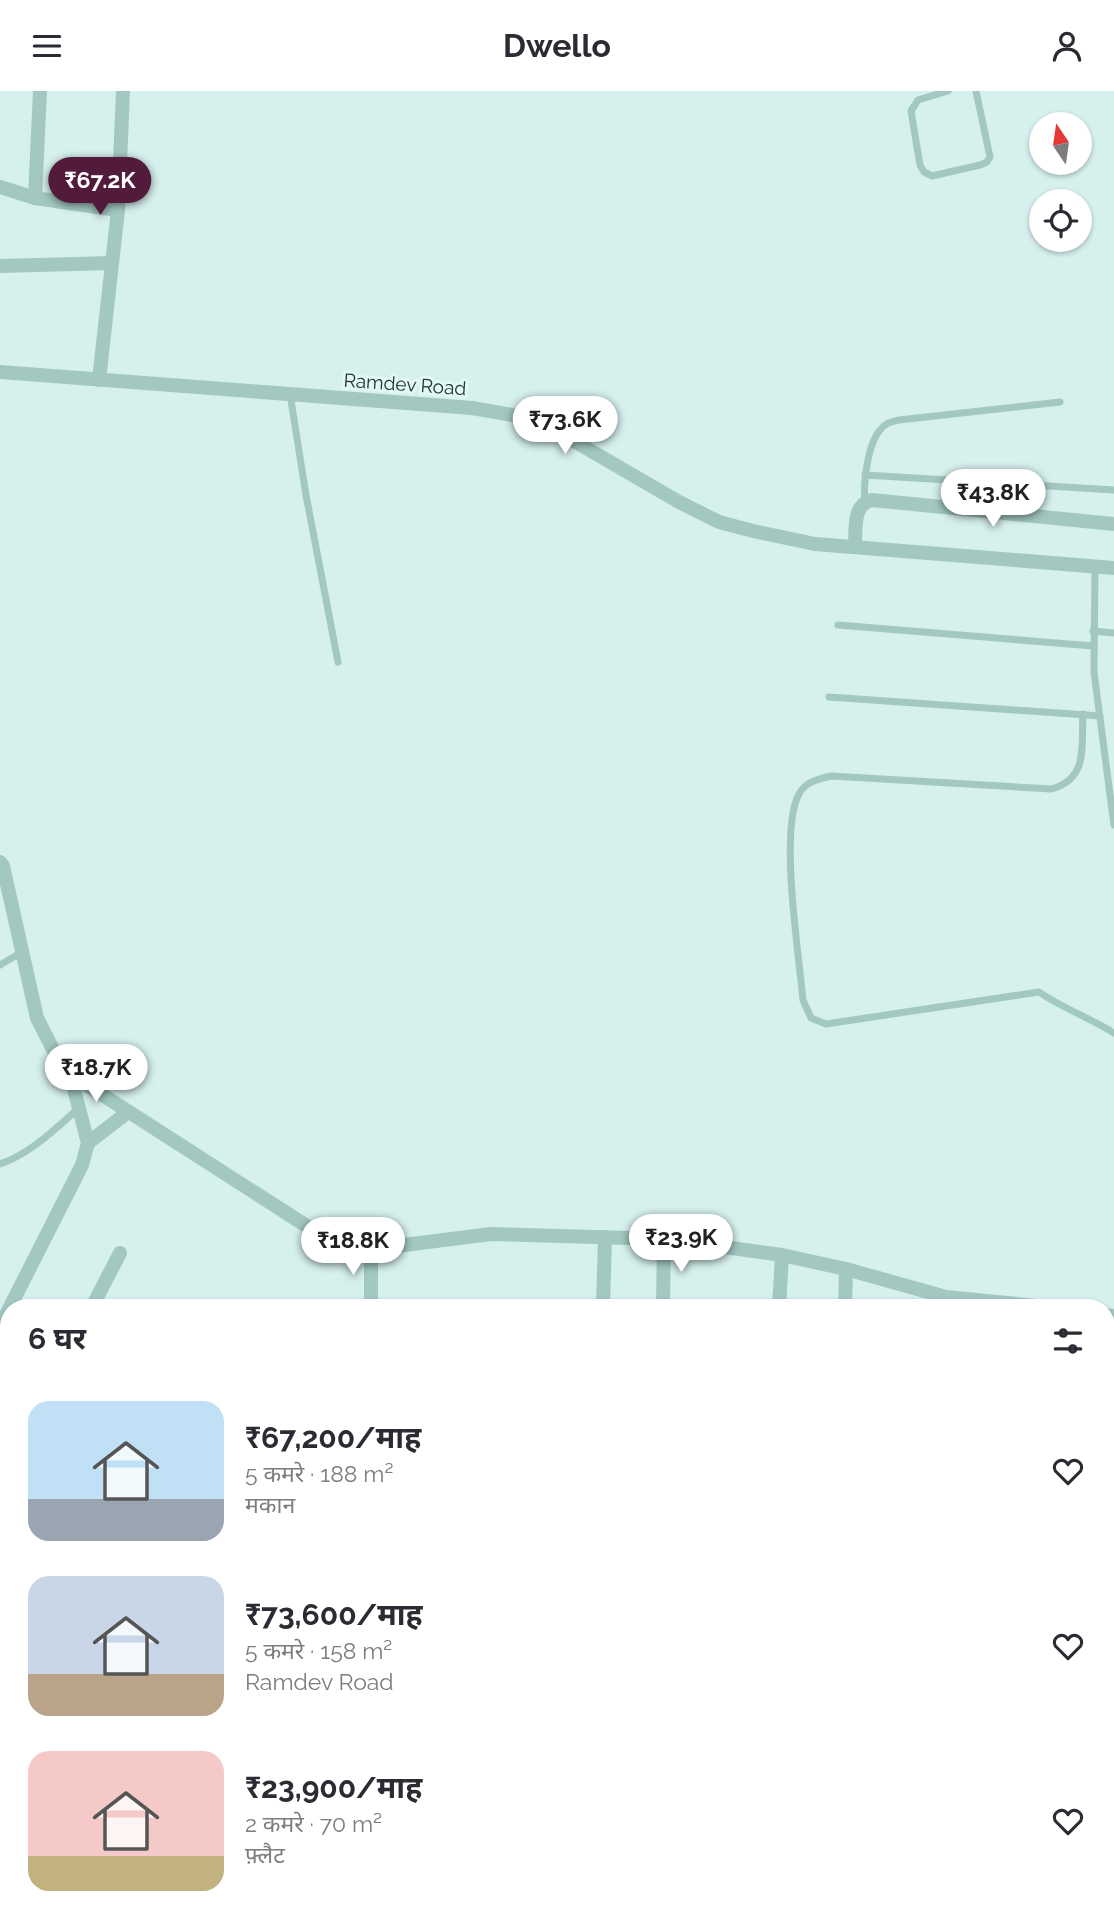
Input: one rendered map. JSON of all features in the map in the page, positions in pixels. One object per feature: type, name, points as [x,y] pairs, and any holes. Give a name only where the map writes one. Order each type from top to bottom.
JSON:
[{"type":"street","points":[[35,198],[40,91]]},
{"type":"street","points":[[99,380],[118,210],[123,91]]},
{"type":"street","points":[[0,187],[35,198],[118,210]]},
{"type":"street","points":[[0,266],[111,263]]},
{"type":"street","name":"Ramdev Road","points":[[0,372],[472,408],[512,415],[555,430],[679,502],[719,522],[753,531],[815,544],[1114,568]]},
{"type":"street","points":[[855,547],[862,505],[872,500],[1114,524]]},
{"type":"street","points":[[0,862],[37,1018],[53,1051],[70,1074],[330,1241],[396,1246],[491,1234],[664,1239],[782,1255],[958,1299]]},
{"type":"street","points":[[14,1299],[74,1183],[88,1143],[70,1074]]},
{"type":"street","points":[[88,1143],[128,1112]]},
{"type":"street","points":[[603,1299],[605,1237]]},
{"type":"street","points":[[663,1299],[664,1239]]},
{"type":"street","points":[[371,1246],[371,1299]]},
{"type":"street","points":[[96,1299],[120,1252]]},
{"type":"street","points":[[779,1299],[782,1255]]},
{"type":"street","points":[[845,1269],[845,1299]]},
{"type":"lane","points":[[948,91],[933,93],[912,105],[911,117],[920,166],[932,176],[980,165],[990,157],[976,91]]},
{"type":"lane","points":[[289,394],[338,662]]},
{"type":"lane","points":[[862,505],[865,475],[874,438],[888,423],[1060,402]]},
{"type":"lane","points":[[865,475],[1114,489]]},
{"type":"lane","points":[[1095,566],[1093,646],[1114,825]]},
{"type":"lane","points":[[838,625],[1093,646]]},
{"type":"lane","points":[[1093,631],[1114,633]]},
{"type":"lane","points":[[829,697],[1100,716]]},
{"type":"lane","points":[[1083,715],[1079,769],[1065,786],[1052,789],[831,776],[807,784],[794,805],[790,865],[803,1000],[811,1018],[826,1024],[1039,992],[1114,1033]]},
{"type":"lane","points":[[0,965],[22,952]]},
{"type":"lane","points":[[0,1164],[12,1160],[30,1148],[79,1108]]}]
